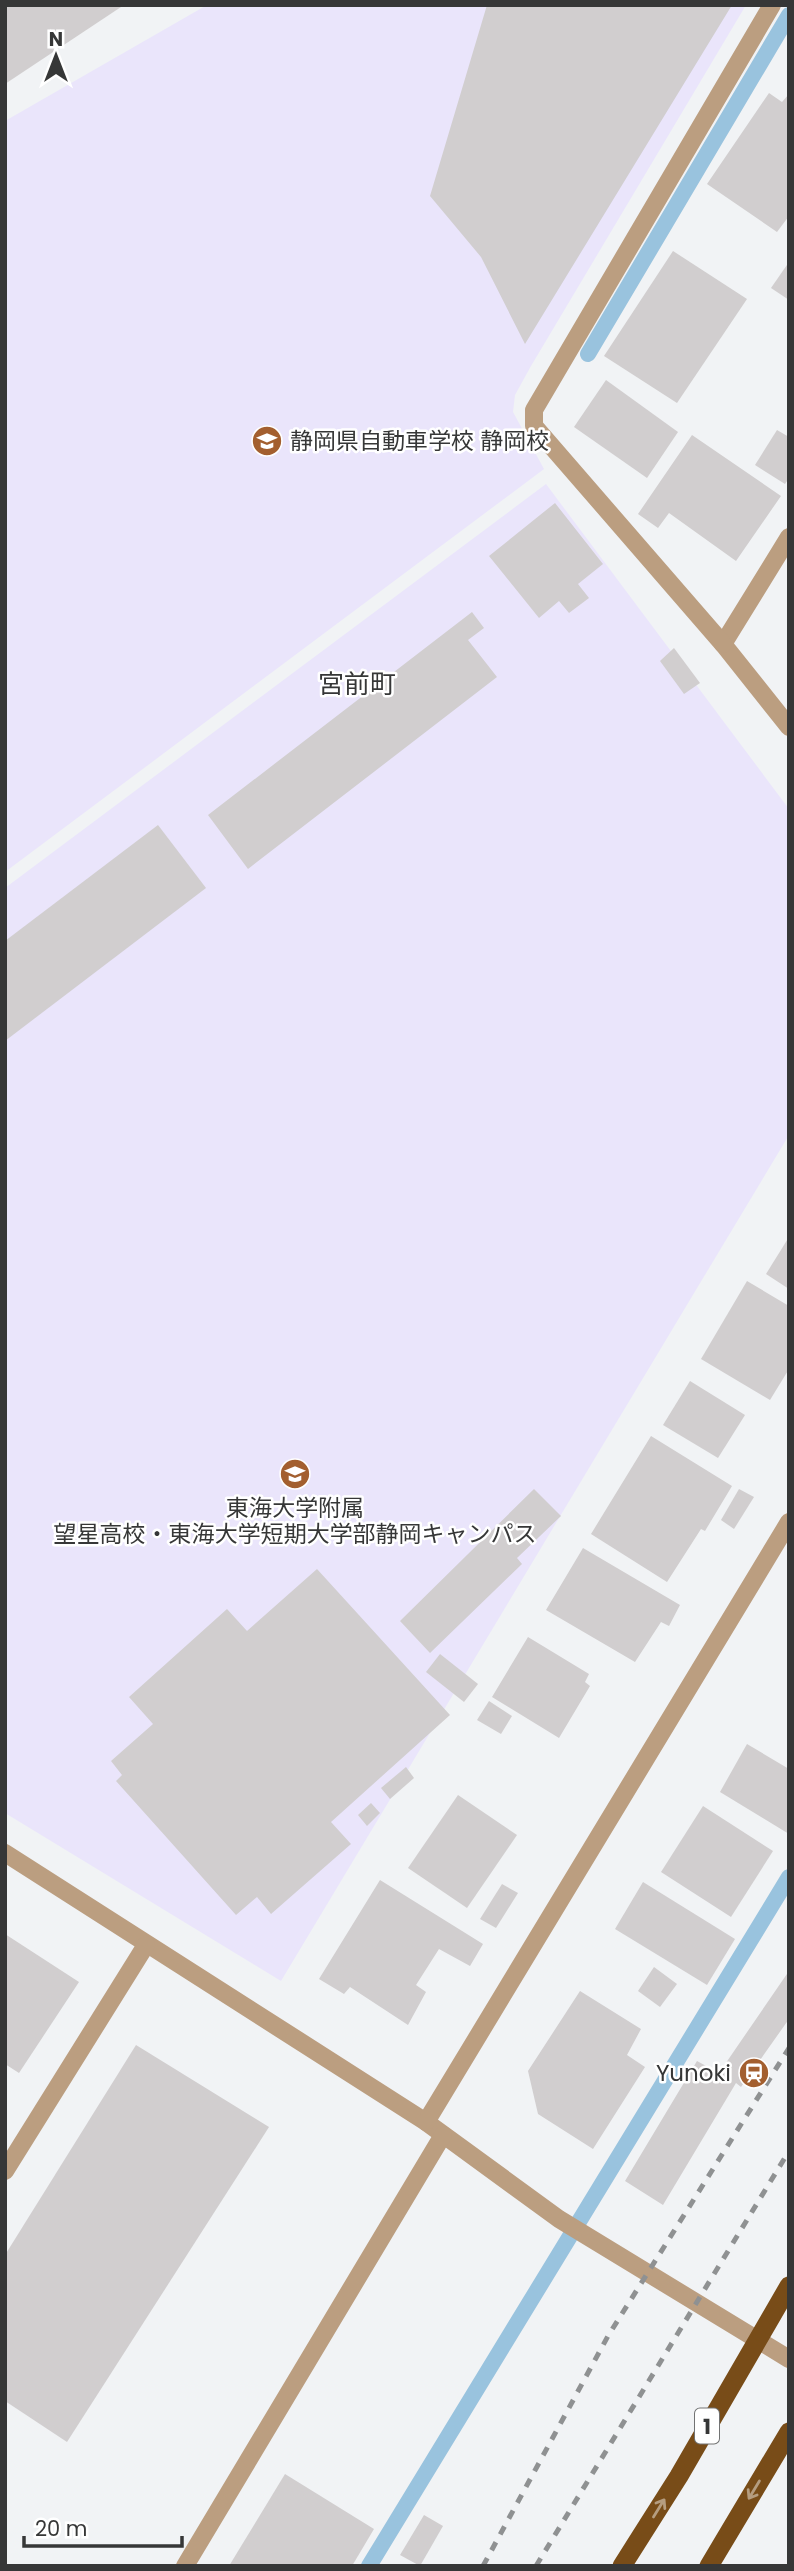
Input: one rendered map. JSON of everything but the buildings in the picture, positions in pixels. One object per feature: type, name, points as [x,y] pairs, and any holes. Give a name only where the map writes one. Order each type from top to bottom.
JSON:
[{"type":"highway","name":"1","points":[[622,2566],[679,2476],[789,2286]]},
{"type":"highway","points":[[709,2566],[789,2432]]},
{"type":"street","points":[[772,5],[534,410],[534,426],[723,644],[789,727]]},
{"type":"street","points":[[723,644],[789,537]]},
{"type":"street","points":[[426,2122],[789,1522]]},
{"type":"street","points":[[5,1853],[426,2122],[559,2219],[789,2359]]},
{"type":"street","points":[[5,2171],[146,1945]]},
{"type":"street","points":[[185,2566],[443,2135]]},
{"type":"shaded area","name":"静岡県自動車学校 静岡校","points":[[207,5],[746,5],[515,395],[513,412],[544,469],[5,872],[5,121]]},
{"type":"shaded area","name":"東海大学附属 望星高校・東海大学短期大学部静岡キャンパス","points":[[546,484],[789,809],[789,1135],[281,1981],[5,1813],[5,888]]},
{"type":"waterway","points":[[588,354],[789,15]]},
{"type":"waterway","points":[[369,2566],[789,1877]]},
{"type":"railway","points":[[483,2566],[608,2336],[789,2048]]},
{"type":"railway","points":[[536,2566],[789,2151]]},
{"type":"place","name":"静岡県自動車学校 静岡校","points":[[267,441]]},
{"type":"place","name":"東海大学附属 望星高校・東海大学短期大学部静岡キャンパス","points":[[295,1474]]},
{"type":"place","name":"Yunoki","points":[[754,2073]]},
{"type":"district","name":"宮前町","points":[[357,684]]}]
